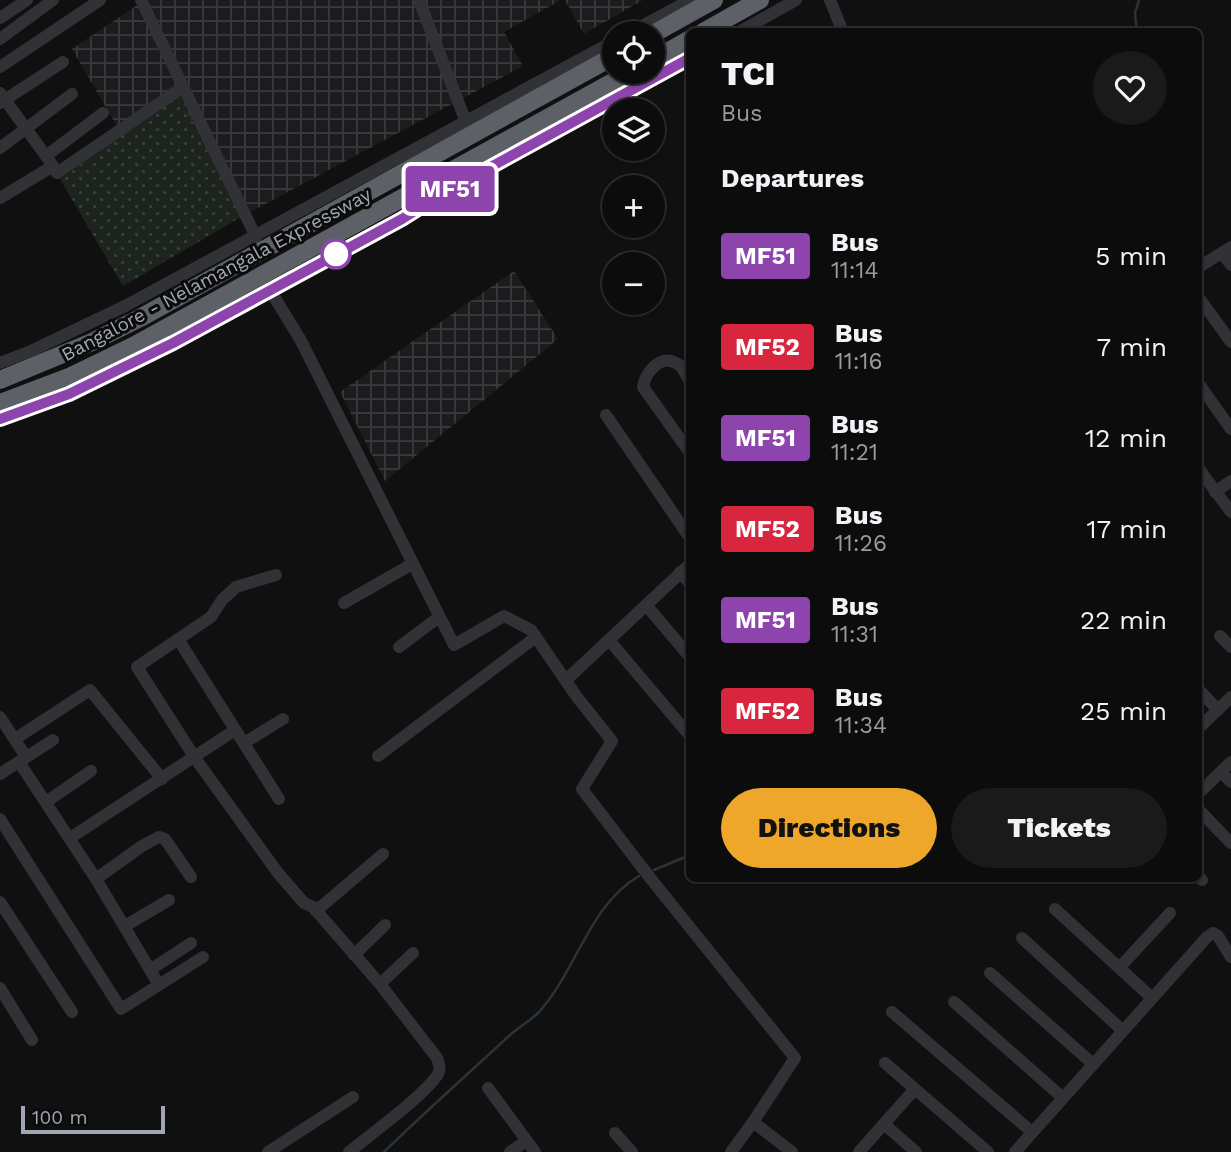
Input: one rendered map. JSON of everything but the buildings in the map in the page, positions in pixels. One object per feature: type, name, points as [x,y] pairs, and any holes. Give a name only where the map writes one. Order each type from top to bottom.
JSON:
[{"type":"highway","points":[[665,27],[714,0]]},
{"type":"highway","points":[[711,28],[760,0]]},
{"type":"highway","points":[[665,53],[686,41]]},
{"type":"highway","name":"Bangalore - Nelamangala Expressway","points":[[0,380],[81,347],[140,318],[602,63]]},
{"type":"highway","name":"Bangalore - Nelamangala Expressway","points":[[0,403],[69,377],[137,344],[609,84]]},
{"type":"street","points":[[0,19],[27,0]]},
{"type":"street","points":[[0,39],[53,0]]},
{"type":"street","points":[[0,67],[100,0]]},
{"type":"street","points":[[141,0],[256,237]]},
{"type":"street","points":[[419,0],[467,122]]},
{"type":"street","points":[[651,21],[690,0]]},
{"type":"street","points":[[746,28],[796,0]]},
{"type":"street","points":[[830,0],[841,28]]},
{"type":"street","points":[[0,363],[89,324],[256,237],[602,48]]},
{"type":"street","points":[[0,419],[69,394],[126,368],[402,219],[443,193],[686,60]]},
{"type":"street","points":[[63,62],[2,99],[57,173],[183,87]]},
{"type":"street","points":[[0,148],[72,94]]},
{"type":"street","points":[[0,198],[49,161],[103,113]]},
{"type":"street","points":[[1202,265],[1227,250],[1231,265]]},
{"type":"street","points":[[270,290],[300,340],[454,645],[504,616],[531,630],[612,741],[582,789],[651,880],[795,1058],[731,1152]]},
{"type":"street","points":[[1202,303],[1231,342]]},
{"type":"street","points":[[686,375],[676,363],[658,363],[644,379],[643,387],[686,447]]},
{"type":"street","points":[[1202,388],[1231,429]]},
{"type":"street","points":[[606,415],[686,532]]},
{"type":"street","points":[[1202,473],[1231,512]]},
{"type":"street","points":[[1215,492],[1231,481]]},
{"type":"street","points":[[344,603],[412,564]]},
{"type":"street","points":[[566,680],[685,568]]},
{"type":"street","points":[[276,575],[236,587],[222,600],[211,617],[137,667],[195,758],[278,873],[304,903],[316,911],[380,984],[437,1058],[440,1066],[438,1074],[349,1152]]},
{"type":"street","points":[[646,605],[686,652]]},
{"type":"street","points":[[399,647],[439,617]]},
{"type":"street","points":[[1220,636],[1231,647]]},
{"type":"street","points":[[378,756],[536,637]]},
{"type":"street","points":[[178,639],[279,799]]},
{"type":"street","points":[[609,639],[686,731]]},
{"type":"street","points":[[15,739],[90,690],[162,779]]},
{"type":"street","points":[[1202,693],[1218,710]]},
{"type":"street","points":[[1202,725],[1231,697]]},
{"type":"street","points":[[0,717],[15,739],[22,760],[46,802],[96,878],[159,985]]},
{"type":"street","points":[[244,743],[283,719]]},
{"type":"street","points":[[70,838],[235,730]]},
{"type":"street","points":[[0,774],[53,740]]},
{"type":"street","points":[[1202,790],[1231,762]]},
{"type":"street","points":[[46,802],[92,771]]},
{"type":"street","points":[[1221,772],[1231,782]]},
{"type":"street","points":[[1202,813],[1231,843]]},
{"type":"street","points":[[0,820],[121,1009],[202,957]]},
{"type":"street","points":[[96,878],[159,837],[165,839],[191,877]]},
{"type":"street","points":[[316,911],[383,854]]},
{"type":"street","points":[[125,926],[169,900]]},
{"type":"street","points":[[0,902],[72,1012]]},
{"type":"street","points":[[1055,909],[1151,997]]},
{"type":"street","points":[[1120,967],[1170,913]]},
{"type":"street","points":[[354,955],[385,925]]},
{"type":"street","points":[[1015,1152],[1207,937],[1213,933],[1218,936],[1231,957]]},
{"type":"street","points":[[1023,937],[1122,1030]]},
{"type":"street","points":[[150,970],[191,943]]},
{"type":"street","points":[[380,984],[413,953]]},
{"type":"street","points":[[990,973],[1093,1063]]},
{"type":"street","points":[[0,988],[33,1040]]},
{"type":"street","points":[[954,1002],[1063,1098]]},
{"type":"street","points":[[892,1012],[1032,1132]]},
{"type":"street","points":[[885,1063],[988,1152]]},
{"type":"street","points":[[488,1088],[535,1152]]},
{"type":"street","points":[[859,1152],[914,1090]]},
{"type":"street","points":[[268,1152],[353,1097]]},
{"type":"street","points":[[753,1122],[792,1152]]},
{"type":"street","points":[[884,1124],[916,1152]]},
{"type":"street","points":[[615,1132],[632,1152]]},
{"type":"street","points":[[510,1152],[526,1141]]},
{"type":"shaded area","points":[[145,0],[561,0],[504,32],[523,66],[241,217],[122,135],[72,49]]},
{"type":"shaded area","points":[[565,0],[643,0],[602,21],[602,24],[584,34]]},
{"type":"shaded area","points":[[179,95],[241,217],[123,286],[60,179]]},
{"type":"shaded area","points":[[514,271],[558,339],[385,481],[340,392]]},
{"type":"waterway","points":[[1137,28],[1135,13],[1139,0]]},
{"type":"waterway","points":[[654,870],[686,857]]},
{"type":"waterway","points":[[384,1152],[510,1035],[539,1012],[564,977],[595,921],[622,888],[639,876]]},
{"type":"bus line","name":"MF51","points":[[0,419],[33,409],[126,368],[402,219],[443,193],[686,60]]}]
